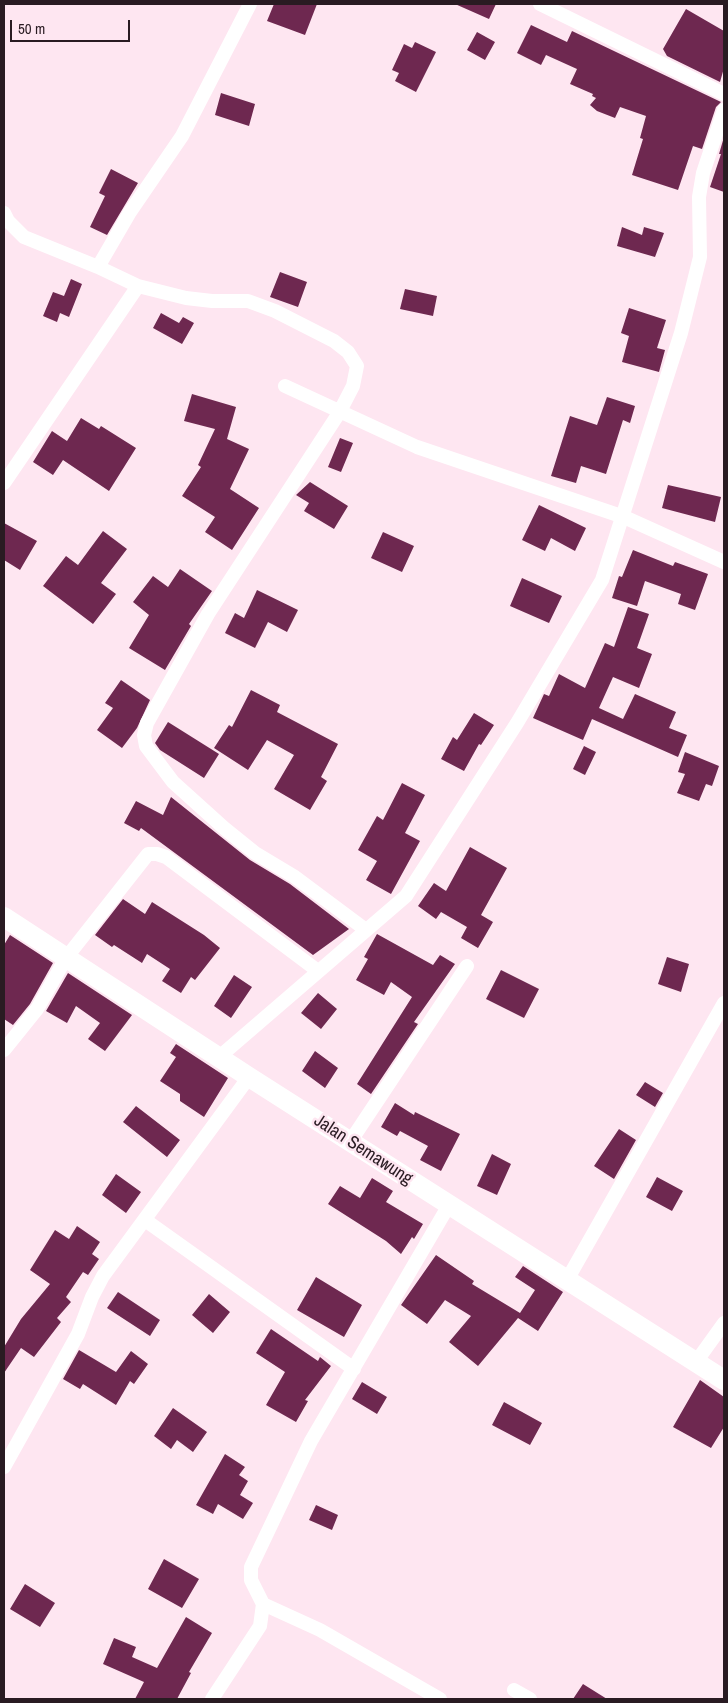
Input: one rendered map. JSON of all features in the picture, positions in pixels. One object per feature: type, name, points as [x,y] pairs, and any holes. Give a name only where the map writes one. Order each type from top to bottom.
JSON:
[{"type":"street","points":[[98,267],[130,212],[182,136],[250,4]]},
{"type":"street","points":[[540,4],[724,94]]},
{"type":"street","points":[[218,1058],[406,896],[517,723],[602,580],[624,517],[668,376],[700,257],[699,197],[704,173],[721,128],[724,110]]},
{"type":"street","points":[[4,213],[8,221],[24,237],[98,267],[138,286],[195,299],[248,301],[276,311],[334,340],[348,352],[356,366],[353,386],[339,412],[208,614],[147,723],[144,735],[146,746],[173,782],[224,828],[255,853],[295,877],[366,930]]},
{"type":"street","points":[[4,483],[138,286]]},
{"type":"street","points":[[285,386],[417,447],[624,517],[724,562]]},
{"type":"street","points":[[4,1050],[37,1009],[66,958],[145,856],[157,854],[166,857],[318,972]]},
{"type":"street","name":"Jalan Semawung","points":[[4,917],[218,1058],[724,1380]]},
{"type":"street","points":[[350,1142],[467,966]]},
{"type":"street","points":[[567,1280],[724,1003]]},
{"type":"street","points":[[4,1467],[78,1334],[95,1291],[248,1077]]},
{"type":"street","points":[[212,1699],[260,1626],[263,1604],[251,1580],[251,1567],[311,1441],[449,1205]]},
{"type":"street","points":[[144,1220],[354,1369]]},
{"type":"street","points":[[696,1362],[724,1323]]},
{"type":"street","points":[[263,1604],[320,1630],[440,1699]]},
{"type":"street","points":[[514,1690],[530,1699]]},
{"type":"building","points":[[274,4],[317,4],[305,35],[267,21]]},
{"type":"building","points":[[455,4],[496,4],[489,19]]},
{"type":"building","points":[[686,9],[724,31],[724,68],[720,82],[667,56],[663,49]]},
{"type":"building","points":[[531,25],[567,42],[572,31],[721,102],[716,107],[702,149],[693,146],[678,190],[632,175],[643,139],[640,138],[646,116],[620,107],[615,118],[597,111],[590,105],[596,98],[592,96],[593,94],[570,84],[577,69],[546,55],[541,65],[517,53]]},
{"type":"building","points":[[477,32],[495,42],[485,60],[467,50]]},
{"type":"building","points":[[415,42],[436,52],[416,92],[395,81],[399,73],[392,70],[404,44],[412,48]]},
{"type":"building","points":[[221,93],[255,104],[249,126],[215,115]]},
{"type":"building","points":[[724,137],[724,192],[710,187],[721,154],[719,154]]},
{"type":"building","points":[[111,169],[138,183],[107,235],[90,227],[105,196],[99,193]]},
{"type":"building","points":[[622,227],[642,235],[644,227],[664,233],[655,257],[617,246]]},
{"type":"building","points":[[280,272],[307,282],[298,307],[270,297]]},
{"type":"building","points":[[71,279],[82,284],[69,317],[60,313],[57,322],[43,316],[53,292],[64,296]]},
{"type":"building","points":[[405,289],[437,296],[433,316],[400,309]]},
{"type":"building","points":[[629,308],[666,320],[657,348],[665,350],[659,372],[622,362],[629,336],[621,333]]},
{"type":"building","points":[[161,313],[179,323],[183,317],[194,323],[182,344],[153,328]]},
{"type":"building","points":[[192,394],[236,407],[227,439],[249,449],[230,489],[259,508],[232,550],[205,532],[215,517],[182,496],[201,467],[198,465],[215,429],[184,421]]},
{"type":"building","points":[[607,397],[635,406],[630,423],[623,420],[606,474],[581,466],[576,483],[551,476],[570,416],[597,425]]},
{"type":"building","points":[[81,418],[99,429],[101,426],[136,448],[109,491],[63,460],[53,475],[33,462],[52,431],[67,441]]},
{"type":"building","points":[[340,438],[353,443],[341,472],[328,467]]},
{"type":"building","points":[[310,482],[348,506],[334,529],[304,511],[309,503],[296,495]]},
{"type":"building","points":[[668,485],[721,497],[715,522],[662,508]]},
{"type":"building","points":[[539,505],[586,528],[575,551],[551,538],[545,551],[522,540]]},
{"type":"building","points":[[4,523],[37,541],[20,570],[4,560]]},
{"type":"building","points":[[103,531],[127,549],[101,583],[116,594],[93,624],[43,586],[66,556],[78,565]]},
{"type":"building","points":[[383,532],[414,546],[402,572],[371,558]]},
{"type":"building","points":[[633,550],[673,566],[675,562],[708,574],[695,610],[678,604],[681,594],[645,581],[637,606],[612,598],[619,576],[622,577]]},
{"type":"building","points":[[180,569],[212,591],[189,624],[191,626],[165,670],[129,648],[149,615],[133,602],[153,576],[168,587]]},
{"type":"building","points":[[522,578],[562,596],[549,623],[510,606]]},
{"type":"building","points":[[257,590],[298,610],[287,632],[268,622],[255,648],[225,633],[235,613],[244,618]]},
{"type":"building","points":[[628,607],[649,614],[637,648],[652,654],[639,688],[613,677],[599,708],[623,719],[635,694],[676,712],[669,728],[687,735],[678,757],[592,719],[583,740],[533,718],[544,694],[549,696],[559,674],[585,688],[605,643],[614,647]]},
{"type":"building","points":[[121,680],[150,700],[137,728],[122,748],[97,730],[113,708],[105,703]]},
{"type":"building","points":[[251,690],[280,705],[277,712],[338,744],[321,777],[327,781],[310,810],[274,789],[294,755],[267,740],[248,770],[214,748],[229,725],[232,727]]},
{"type":"building","points":[[474,713],[494,725],[481,745],[479,744],[464,771],[441,759],[453,737],[457,740]]},
{"type":"building","points":[[168,722],[219,754],[204,778],[160,750],[155,743]]},
{"type":"building","points":[[584,746],[596,752],[585,775],[573,769]]},
{"type":"building","points":[[685,752],[719,766],[712,786],[706,784],[699,801],[677,793],[685,774],[678,772]]},
{"type":"building","points":[[402,783],[425,795],[405,833],[420,841],[391,894],[366,880],[377,861],[358,850],[377,816],[383,820]]},
{"type":"building","points":[[171,797],[250,860],[290,884],[349,929],[313,955],[141,828],[139,831],[124,823],[136,801],[163,815]]},
{"type":"building","points":[[470,847],[507,868],[481,915],[493,922],[478,948],[461,938],[467,927],[441,912],[436,919],[418,906],[434,883],[446,891]]},
{"type":"building","points":[[123,899],[145,914],[152,902],[204,935],[220,948],[195,980],[191,977],[181,993],[162,981],[170,969],[147,954],[142,963],[114,945],[112,947],[95,935]]},
{"type":"building","points":[[377,934],[433,965],[440,955],[455,964],[414,1022],[418,1024],[371,1094],[357,1084],[412,997],[391,982],[384,995],[356,980],[368,959],[364,957]]},
{"type":"building","points":[[10,935],[53,963],[30,1004],[13,1025],[4,1019],[4,945]]},
{"type":"building","points":[[667,957],[689,964],[681,992],[658,984]]},
{"type":"building","points":[[501,970],[539,989],[524,1018],[486,999]]},
{"type":"building","points":[[68,973],[132,1015],[105,1051],[88,1039],[100,1023],[76,1006],[67,1023],[46,1011]]},
{"type":"building","points":[[234,975],[252,987],[231,1018],[214,1006]]},
{"type":"building","points":[[318,993],[337,1009],[321,1029],[301,1013]]},
{"type":"building","points":[[176,1044],[228,1078],[204,1117],[180,1101],[180,1094],[160,1081],[176,1057],[170,1053]]},
{"type":"building","points":[[315,1051],[338,1068],[325,1088],[302,1071]]},
{"type":"building","points":[[645,1082],[663,1093],[655,1107],[636,1095]]},
{"type":"building","points":[[395,1103],[414,1115],[415,1112],[460,1134],[441,1171],[420,1160],[428,1146],[400,1131],[397,1136],[381,1127]]},
{"type":"building","points":[[136,1106],[180,1140],[167,1157],[123,1122]]},
{"type":"building","points":[[619,1129],[636,1140],[614,1179],[594,1166]]},
{"type":"building","points":[[492,1154],[511,1164],[497,1195],[477,1186]]},
{"type":"building","points":[[116,1174],[141,1192],[126,1213],[102,1195]]},
{"type":"building","points":[[657,1177],[683,1191],[672,1211],[646,1197]]},
{"type":"building","points":[[372,1178],[393,1191],[386,1202],[423,1224],[414,1239],[412,1237],[401,1254],[386,1241],[328,1204],[340,1186],[360,1198]]},
{"type":"building","points":[[77,1226],[100,1242],[92,1254],[99,1259],[88,1275],[83,1272],[66,1297],[71,1302],[57,1318],[61,1322],[34,1357],[21,1348],[4,1373],[4,1347],[21,1319],[50,1284],[30,1270],[55,1230],[69,1239]]},
{"type":"building","points":[[436,1255],[474,1281],[472,1284],[520,1313],[535,1290],[515,1277],[523,1266],[563,1292],[538,1331],[518,1318],[478,1366],[449,1342],[471,1316],[445,1300],[427,1324],[401,1305]]},
{"type":"building","points":[[316,1277],[362,1305],[344,1337],[297,1310]]},
{"type":"building","points":[[118,1292],[160,1320],[150,1336],[107,1308]]},
{"type":"building","points":[[209,1294],[230,1312],[213,1333],[192,1315]]},
{"type":"building","points":[[271,1329],[318,1361],[320,1357],[331,1366],[305,1400],[308,1401],[296,1422],[266,1405],[285,1372],[256,1353]]},
{"type":"building","points":[[79,1350],[116,1372],[131,1351],[148,1364],[134,1384],[130,1381],[116,1405],[83,1384],[80,1389],[63,1379]]},
{"type":"building","points":[[700,1380],[724,1397],[724,1427],[711,1448],[673,1427]]},
{"type":"building","points":[[362,1382],[387,1397],[377,1414],[352,1399]]},
{"type":"building","points":[[504,1402],[542,1423],[530,1445],[492,1425]]},
{"type":"building","points":[[173,1408],[207,1432],[193,1452],[177,1440],[171,1449],[154,1436]]},
{"type":"building","points":[[225,1454],[245,1467],[239,1475],[248,1481],[240,1495],[253,1503],[243,1519],[218,1504],[213,1514],[196,1505]]},
{"type":"building","points":[[316,1505],[338,1515],[332,1530],[309,1520]]},
{"type":"building","points":[[164,1559],[199,1579],[182,1608],[148,1589]]},
{"type":"building","points":[[25,1584],[55,1603],[40,1627],[10,1609]]},
{"type":"building","points":[[186,1617],[212,1633],[189,1672],[191,1673],[177,1699],[135,1699],[144,1682],[103,1664],[114,1638],[136,1647],[132,1657],[157,1668]]},
{"type":"building","points":[[583,1684],[607,1699],[573,1699]]}]
